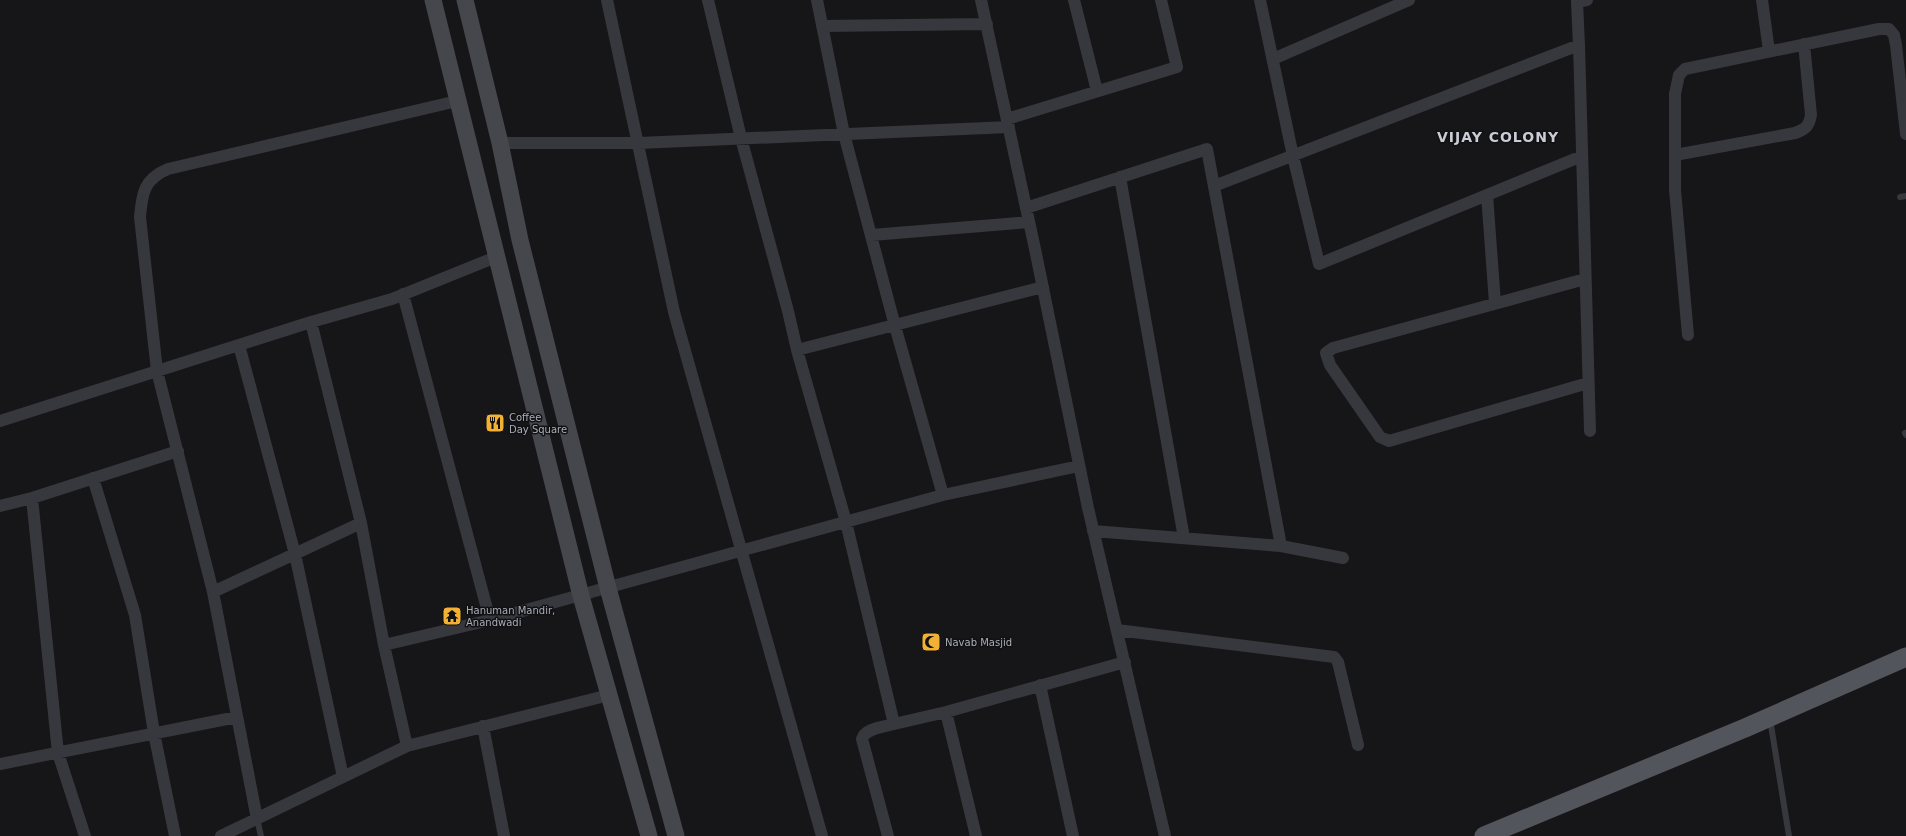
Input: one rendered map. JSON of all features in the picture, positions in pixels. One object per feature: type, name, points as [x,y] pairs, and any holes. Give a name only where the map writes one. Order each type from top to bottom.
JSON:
[{"type":"main road","points":[[433,0],[456,101],[581,596],[649,836]]},
{"type":"main road","points":[[465,0],[500,143],[522,247],[608,588],[676,836]]},
{"type":"main road","points":[[1487,835],[1769,717],[1906,657]]},
{"type":"street","points":[[608,0],[674,312],[822,836]]},
{"type":"street","points":[[708,0],[740,138],[797,350],[846,522],[894,724]]},
{"type":"street","points":[[817,0],[844,134],[895,326],[943,495]]},
{"type":"street","points":[[981,0],[1043,287],[1093,531],[1165,836]]},
{"type":"street","points":[[1074,0],[1097,91]]},
{"type":"street","points":[[500,143],[639,143],[844,134],[1008,123],[1097,91],[1177,67],[1161,0]]},
{"type":"street","points":[[1260,0],[1292,156],[1320,264],[1582,156]]},
{"type":"street","points":[[1273,59],[1409,0]]},
{"type":"street","points":[[1587,0],[1578,2],[1590,431]]},
{"type":"street","points":[[1762,0],[1769,51]]},
{"type":"street","points":[[822,26],[987,24]]},
{"type":"street","points":[[1688,335],[1675,202],[1675,94],[1679,75],[1692,67],[1879,29],[1889,29],[1894,35],[1896,45],[1906,134]]},
{"type":"street","points":[[1675,155],[1795,133],[1805,129],[1809,124],[1812,115],[1804,44]]},
{"type":"street","points":[[1214,186],[1579,45]]},
{"type":"street","points":[[257,819],[213,592],[157,371],[140,217],[142,200],[147,184],[156,174],[168,169],[456,101]]},
{"type":"street","points":[[1026,208],[1207,149],[1281,546]]},
{"type":"street","points":[[1120,177],[1184,538]]},
{"type":"street","points":[[1487,195],[1495,303]]},
{"type":"street","points":[[872,235],[1029,222]]},
{"type":"street","points":[[0,421],[403,294],[496,257]]},
{"type":"street","points":[[1585,279],[1333,348],[1326,353],[1327,358],[1380,438],[1389,441],[1588,383]]},
{"type":"street","points":[[797,350],[1043,287]]},
{"type":"street","points":[[403,294],[490,620]]},
{"type":"street","points":[[311,322],[361,523],[384,645],[407,746]]},
{"type":"street","points":[[240,345],[296,554],[343,777]]},
{"type":"street","points":[[0,506],[32,498],[178,451]]},
{"type":"street","points":[[384,645],[490,620],[581,596],[943,495],[1079,466]]},
{"type":"street","points":[[93,478],[132,603],[154,733],[175,836]]},
{"type":"street","points":[[32,498],[58,753],[86,836]]},
{"type":"street","points":[[213,592],[361,523]]},
{"type":"street","points":[[1093,531],[1281,546],[1343,558]]},
{"type":"street","points":[[1117,630],[1334,657],[1340,668],[1358,745]]},
{"type":"street","points":[[888,836],[862,739],[863,735],[867,732],[946,712],[1125,662]]},
{"type":"street","points":[[1040,685],[1073,836]]},
{"type":"street","points":[[222,836],[407,746],[609,695]]},
{"type":"street","points":[[946,712],[976,836]]},
{"type":"street","points":[[0,764],[237,717]]},
{"type":"street","points":[[483,726],[504,836]]},
{"type":"lane","points":[[1769,717],[1789,836]]},
{"type":"lane","points":[[257,819],[261,836]]},
{"type":"place","name":"Coffee Day Square","points":[[495,423]]},
{"type":"place","name":"Hanuman Mandir, Anandwadi","points":[[452,616]]},
{"type":"place","name":"Navab Masjid","points":[[931,642]]},
{"type":"district","name":"VIJAY COLONY","points":[[1498,137]]}]
